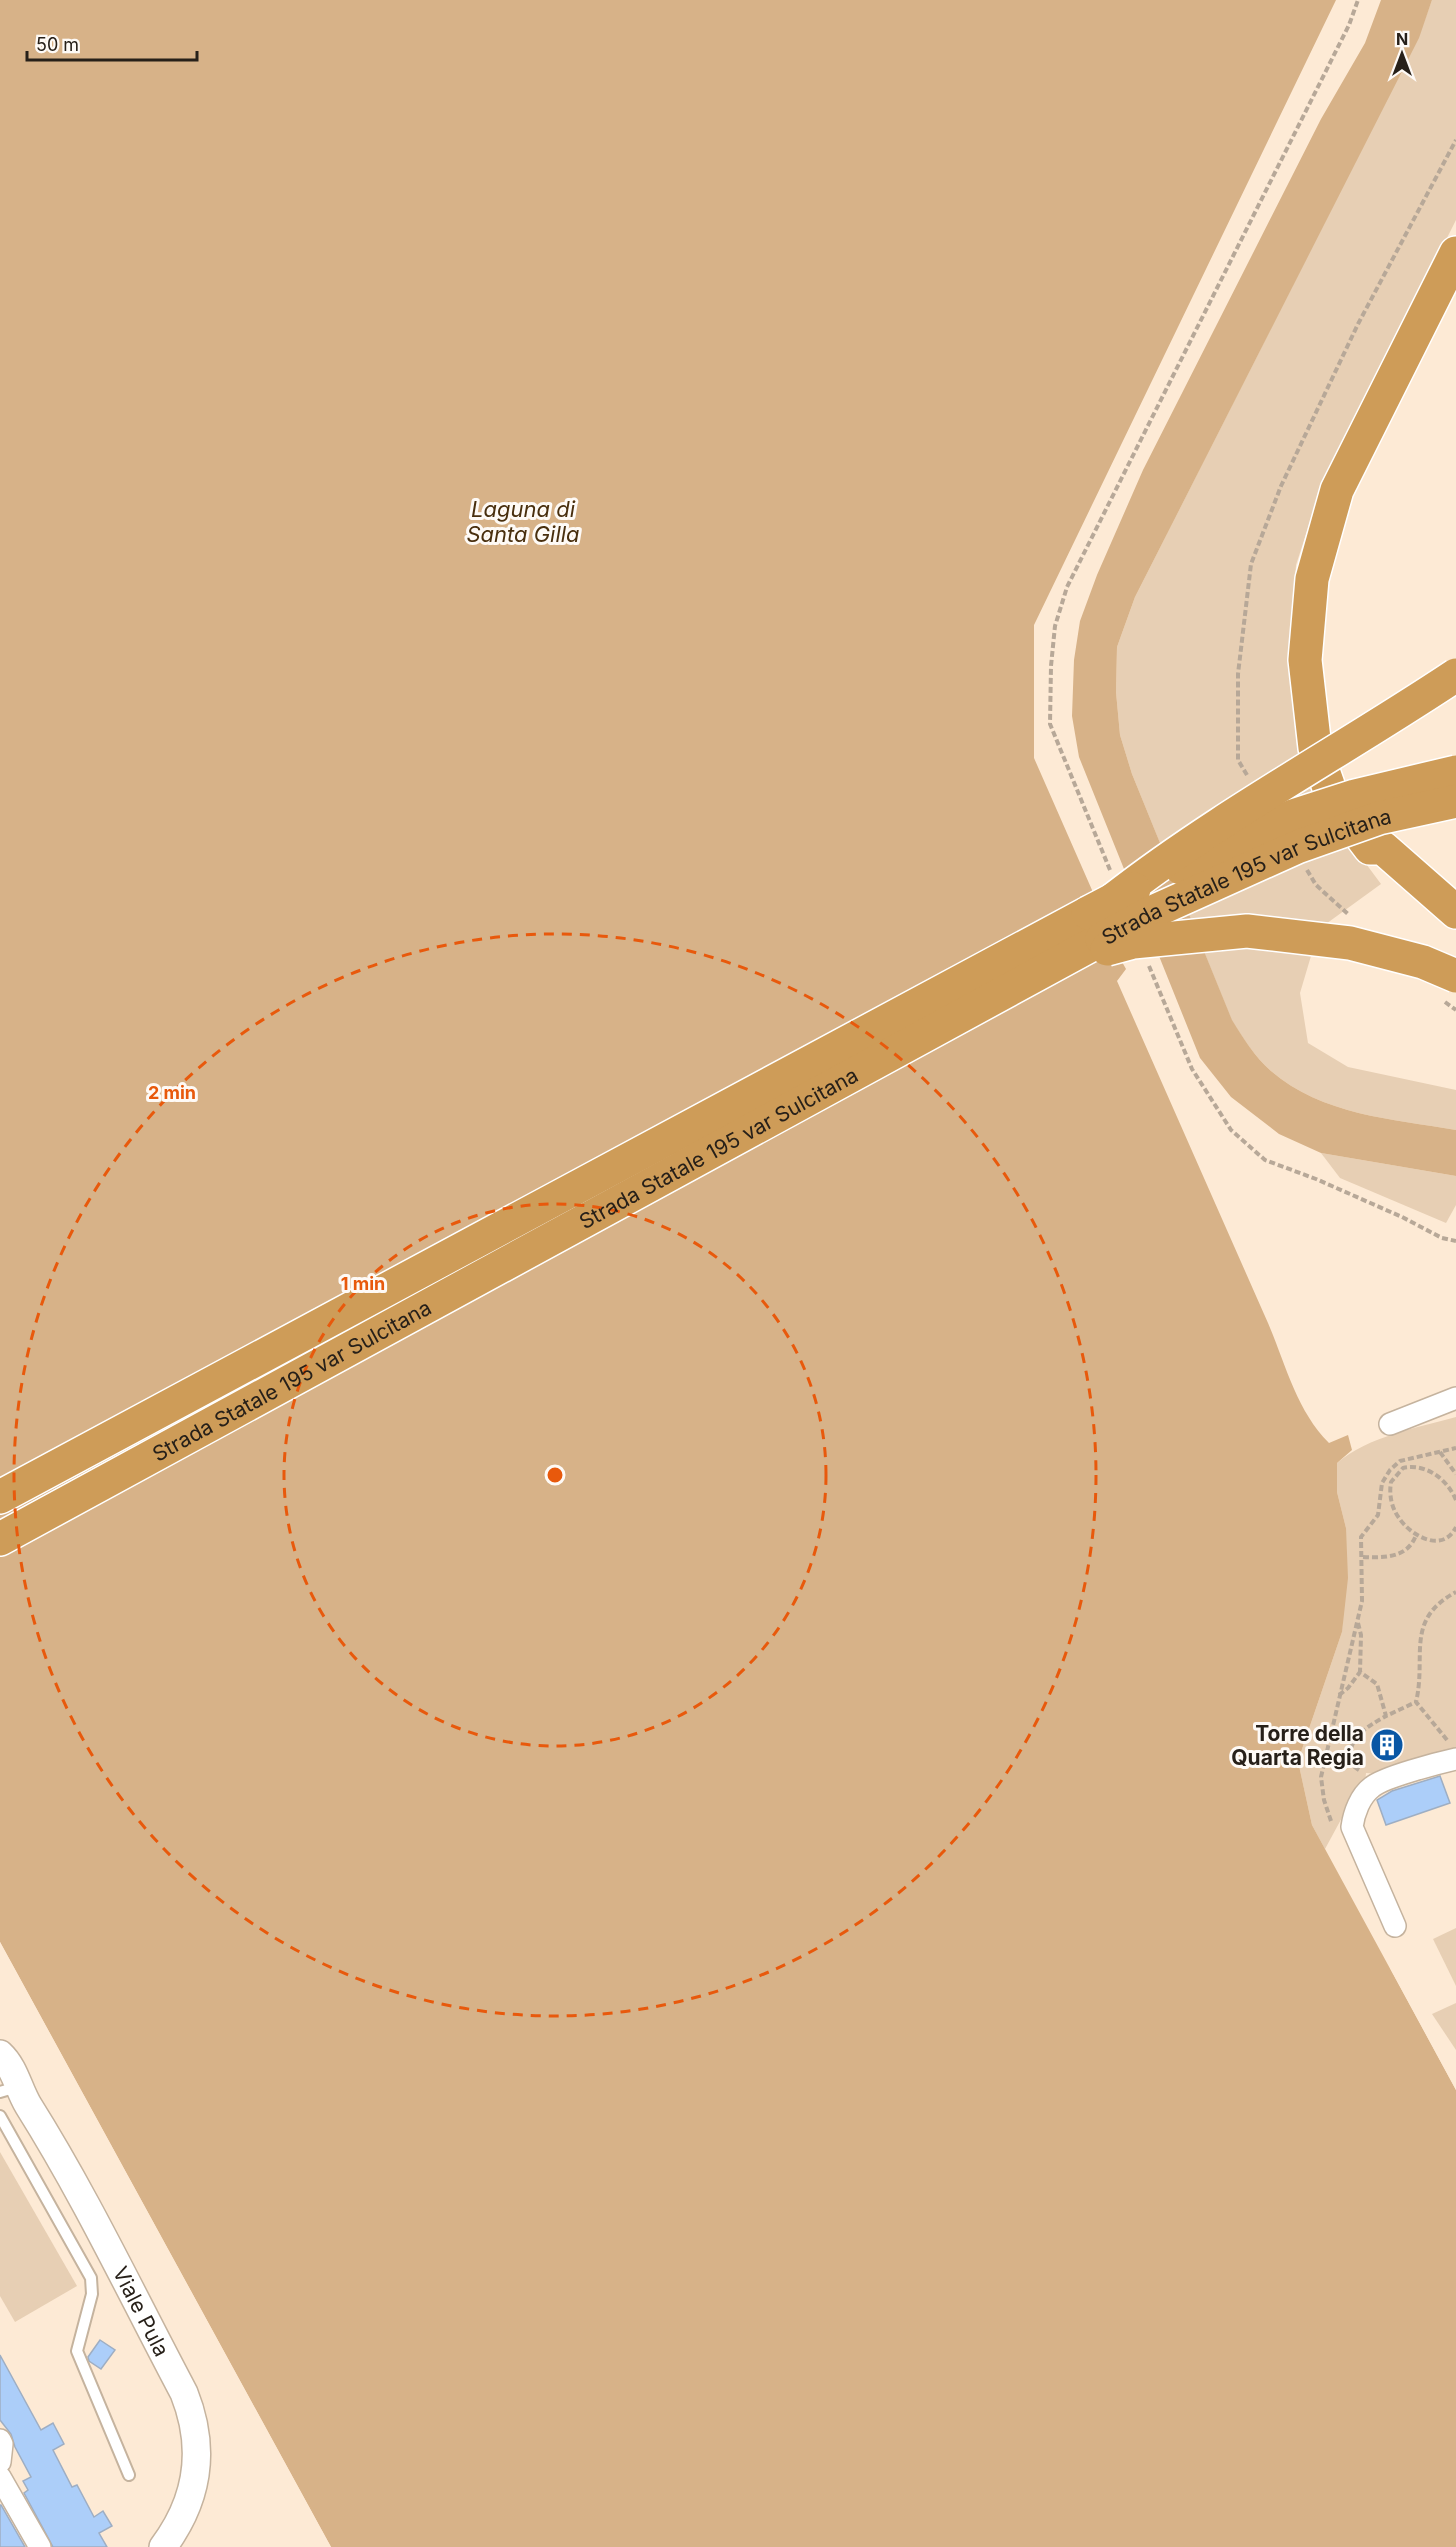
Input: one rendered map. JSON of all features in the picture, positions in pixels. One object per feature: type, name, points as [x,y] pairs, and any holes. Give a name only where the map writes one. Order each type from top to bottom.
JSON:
[{"type":"highway","points":[[1456,253],[1337,490],[1312,579],[1305,660],[1315,748],[1333,799],[1370,848],[1383,848],[1456,912]]},
{"type":"highway","points":[[1113,888],[1378,727],[1456,675]]},
{"type":"highway","name":"Strada Statale 195 var Sulcitana","points":[[0,1497],[1113,888],[1293,816],[1354,796],[1456,772]]},
{"type":"highway","name":"Strada Statale 195 var Sulcitana","points":[[0,1539],[1146,915],[1297,847],[1379,818],[1456,801]]},
{"type":"highway","points":[[1050,966],[1133,942],[1247,931],[1350,943],[1423,962],[1456,976]]},
{"type":"street","points":[[1390,1424],[1456,1398]]},
{"type":"street","points":[[1395,1926],[1352,1827],[1355,1810],[1372,1786],[1414,1770],[1453,1750]]},
{"type":"street","name":"Viale Pula","points":[[0,2038],[6,2075],[86,2208],[184,2393],[192,2414],[197,2434],[196,2471],[190,2496],[180,2521],[163,2547]]},
{"type":"street","points":[[0,2440],[2,2444],[0,2462]]},
{"type":"street","points":[[0,2477],[40,2547]]},
{"type":"lane","points":[[0,2116],[92,2278],[92,2294],[76,2351],[129,2475]]},
{"type":"path","points":[[1113,888],[1050,724],[1051,666],[1055,626],[1067,587],[1344,36],[1358,0]]},
{"type":"path","points":[[1242,632],[1251,564],[1281,486],[1358,324],[1456,140]]},
{"type":"path","points":[[1147,963],[1192,1069],[1231,1130],[1265,1160],[1402,1216],[1442,1238],[1456,1241]]},
{"type":"path","points":[[1352,1827],[1332,1821],[1324,1800],[1321,1777],[1338,1696],[1362,1601],[1361,1537],[1378,1515],[1382,1484],[1390,1470],[1400,1461],[1456,1448]]},
{"type":"path","points":[[1440,1452],[1456,1474]]},
{"type":"path","points":[[1456,1500],[1448,1487],[1430,1472],[1410,1467],[1396,1474],[1391,1482],[1390,1490],[1394,1509],[1407,1528],[1416,1535],[1438,1541],[1448,1537],[1456,1527]]},
{"type":"path","points":[[1363,1557],[1389,1557],[1399,1554],[1407,1550],[1416,1535]]},
{"type":"path","points":[[1416,1702],[1420,1685],[1419,1640],[1424,1626],[1440,1601],[1456,1592]]},
{"type":"path","points":[[1338,1696],[1348,1688],[1360,1672],[1361,1635],[1358,1622]]},
{"type":"path","points":[[1360,1672],[1377,1684],[1386,1716]]},
{"type":"path","points":[[1367,1771],[1358,1770],[1350,1764],[1348,1753],[1354,1738],[1386,1716],[1416,1702]]},
{"type":"path","points":[[1416,1702],[1453,1750]]},
{"type":"shaded area","points":[[1432,0],[1456,0],[1456,220],[1320,491],[1296,565],[1289,670],[1297,745],[1314,794],[1381,884],[1319,929],[1300,993],[1308,1043],[1348,1067],[1456,1090],[1456,1130],[1383,1118],[1335,1106],[1291,1086],[1265,1066],[1255,1054],[1232,1021],[1132,774],[1120,735],[1116,692],[1117,647],[1135,597],[1418,38]]},
{"type":"shaded area","points":[[1321,1153],[1456,1176],[1456,1205],[1446,1223],[1340,1178]]},
{"type":"shaded area","points":[[1456,1417],[1456,1753],[1381,1774],[1366,1773],[1365,1783],[1351,1801],[1325,1849],[1312,1825],[1298,1761],[1342,1632],[1346,1528],[1337,1492],[1337,1463],[1378,1439]]},
{"type":"shaded area","points":[[1456,1928],[1456,1986],[1433,1939]]},
{"type":"shaded area","points":[[1456,2003],[1456,2050],[1432,2014]]},
{"type":"shaded area","points":[[0,2152],[77,2286],[15,2322],[0,2296]]},
{"type":"water","name":"Laguna di Santa Gilla","points":[[0,0],[1336,0],[1034,625],[1034,758],[1092,890],[1102,926],[1126,969],[1117,981],[1271,1330],[1298,1398],[1317,1429],[1329,1443],[1348,1435],[1352,1450],[1337,1463],[1337,1492],[1346,1528],[1348,1578],[1342,1632],[1298,1761],[1312,1825],[1456,2090],[1456,2547],[331,2547],[0,1942]]},
{"type":"water","points":[[1381,0],[1432,0],[1419,38],[1135,597],[1117,647],[1116,692],[1120,735],[1132,774],[1232,1020],[1245,1040],[1271,1071],[1291,1086],[1312,1097],[1359,1113],[1456,1130],[1456,1176],[1321,1153],[1279,1134],[1231,1097],[1200,1058],[1079,757],[1072,716],[1074,660],[1080,621],[1097,575],[1143,470],[1321,119],[1365,43]]},
{"type":"pier","points":[[0,1942],[331,2547],[327,2547],[0,1948]]},
{"type":"pier","points":[[1390,1968],[1394,1969],[1456,2084],[1456,2090]]},
{"type":"building","points":[[1440,1776],[1450,1803],[1386,1825],[1377,1800],[1392,1791]]},
{"type":"building","points":[[100,2340],[115,2350],[101,2369],[89,2361],[88,2357]]},
{"type":"building","points":[[0,2355],[41,2430],[53,2423],[64,2444],[53,2450],[72,2487],[77,2485],[94,2517],[103,2511],[112,2526],[99,2533],[107,2547],[53,2547],[24,2493],[28,2490],[23,2481],[31,2477],[15,2447],[11,2434],[0,2420]]},
{"type":"building","points":[[1,2505],[25,2547],[0,2547]]},
{"type":"place","name":"Torre della Quarta Regia","points":[[1387,1745]]}]
